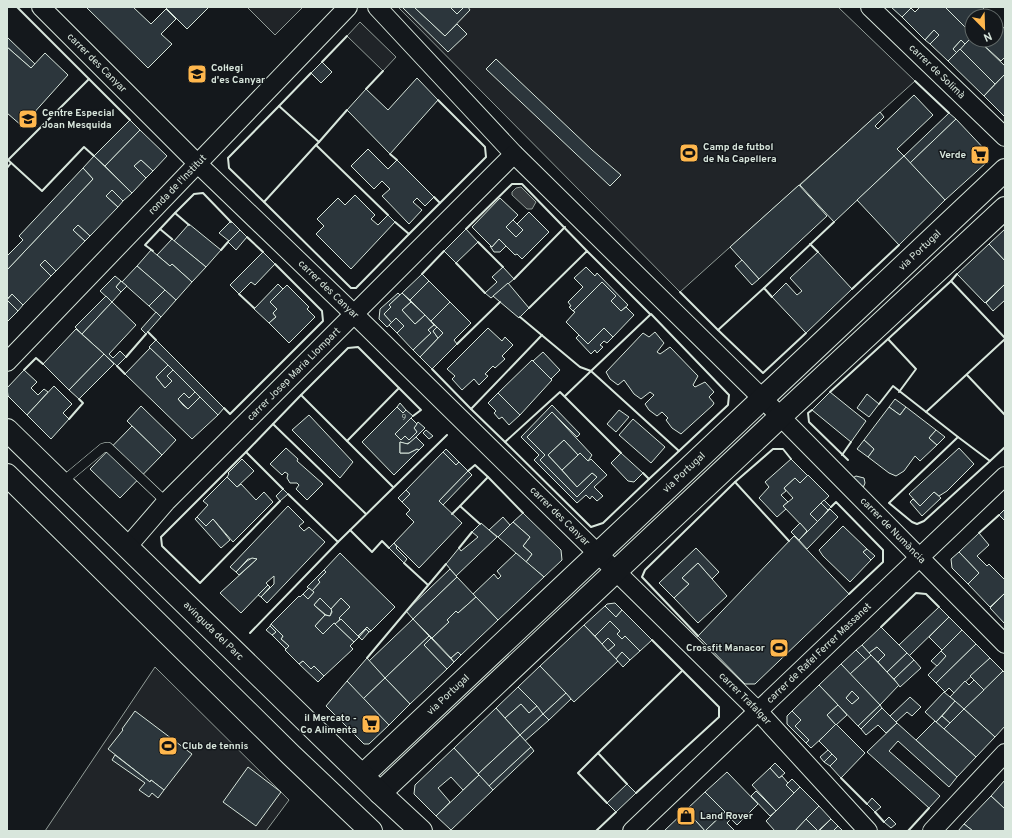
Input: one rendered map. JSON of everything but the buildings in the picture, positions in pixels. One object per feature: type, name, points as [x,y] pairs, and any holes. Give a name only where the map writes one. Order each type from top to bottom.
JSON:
[{"type":"street","name":"carrer des Canyar","points":[[41,7],[198,164],[354,314],[615,572]]},
{"type":"street","name":"ronda de l'Institut","points":[[7,362],[348,7]]},
{"type":"street","name":"carrer de Numància","points":[[377,7],[514,154],[763,399],[1005,644]]},
{"type":"street","name":"carrer de Solimà","points":[[870,7],[1005,137]]},
{"type":"street","name":"carrer Josep Maria Llompart","points":[[128,546],[166,502],[514,154]]},
{"type":"street","name":"via Portugal","points":[[364,776],[1005,170]]},
{"type":"street","points":[[380,793],[1005,208]]},
{"type":"street","name":"avinguda del Parc","points":[[7,430],[128,546],[380,793],[421,831]]},
{"type":"street","points":[[7,475],[291,755],[371,831]]},
{"type":"street","name":"carrer de Rafel Ferrer Massanet","points":[[632,831],[1005,476]]},
{"type":"street","name":"carrer Trafalgar","points":[[615,572],[758,711],[868,831]]},
{"type":"street","points":[[932,831],[1005,753]]},
{"type":"lane","points":[[61,483],[103,448],[108,447],[166,502]]},
{"type":"shaded area","points":[[247,7],[303,7],[275,35]]},
{"type":"shaded area","name":"Camp de futbol de Na Capellera","points":[[398,7],[838,7],[915,81],[680,292]]},
{"type":"shaded area","points":[[360,22],[396,57],[383,71],[347,36]]},
{"type":"shaded area","points":[[521,187],[536,202],[532,209],[527,209],[512,195],[512,192],[516,188]]},
{"type":"shaded area","name":"Club de tennis","points":[[155,667],[289,800],[266,831],[45,831]]},
{"type":"wall","points":[[17,7],[89,79]]},
{"type":"wall","points":[[322,62],[347,36]]},
{"type":"wall","points":[[366,89],[383,71]]},
{"type":"wall","points":[[279,106],[311,73]]},
{"type":"wall","points":[[94,156],[84,147],[42,191],[8,160],[89,79],[130,120]]},
{"type":"wall","points":[[915,81],[949,113]]},
{"type":"wall","points":[[438,100],[485,147],[486,157],[440,203]]},
{"type":"wall","points":[[264,202],[229,168],[228,158],[279,106],[319,142],[316,145]]},
{"type":"wall","points":[[319,142],[347,110]]},
{"type":"wall","points":[[388,215],[316,145],[264,202],[351,288],[356,288],[409,234],[395,222]]},
{"type":"wall","points":[[390,154],[397,160]]},
{"type":"wall","points":[[7,168],[11,163]]},
{"type":"wall","points":[[466,229],[512,184],[522,184],[587,251]]},
{"type":"wall","points":[[189,225],[175,213],[194,194],[203,193],[231,222]]},
{"type":"wall","points":[[409,234],[440,203],[434,197]]},
{"type":"wall","points":[[172,239],[160,229],[175,213]]},
{"type":"wall","points":[[772,297],[764,288],[834,222]]},
{"type":"wall","points":[[514,279],[565,227]]},
{"type":"wall","points":[[153,251],[145,245],[160,229]]},
{"type":"wall","points":[[247,237],[263,252]]},
{"type":"wall","points":[[221,250],[228,242]]},
{"type":"wall","points":[[478,242],[503,267]]},
{"type":"wall","points":[[810,244],[818,252]]},
{"type":"wall","points":[[852,289],[899,245]]},
{"type":"wall","points":[[422,274],[444,251]]},
{"type":"wall","points":[[529,308],[587,251],[650,314]]},
{"type":"wall","points":[[456,263],[485,293]]},
{"type":"wall","points":[[224,408],[230,414],[323,321],[322,311],[275,264]]},
{"type":"wall","points":[[951,281],[957,274]]},
{"type":"wall","points":[[888,339],[951,281],[1005,338]]},
{"type":"wall","points":[[680,292],[718,330],[764,288]]},
{"type":"wall","points":[[239,294],[254,308]]},
{"type":"wall","points":[[457,344],[500,302]]},
{"type":"wall","points":[[651,314],[729,395],[728,405],[679,451],[591,371],[651,314]]},
{"type":"wall","points":[[520,317],[580,367],[591,371],[565,396]]},
{"type":"wall","points":[[718,330],[763,373],[806,333]]},
{"type":"wall","points":[[148,332],[156,340]]},
{"type":"wall","points":[[126,357],[146,334]]},
{"type":"wall","points":[[432,369],[471,409],[542,335]]},
{"type":"wall","points":[[830,392],[888,339],[916,369],[899,392]]},
{"type":"wall","points":[[926,412],[1005,339]]},
{"type":"wall","points":[[301,395],[348,348],[358,347],[399,388],[347,441]]},
{"type":"wall","points":[[24,370],[36,358],[43,364]]},
{"type":"wall","points":[[117,366],[125,374]]},
{"type":"wall","points":[[967,375],[1005,415]]},
{"type":"wall","points":[[879,404],[893,386],[958,437]]},
{"type":"wall","points":[[399,388],[421,410],[413,416]]},
{"type":"wall","points":[[471,409],[505,442],[560,392],[621,453]]},
{"type":"wall","points":[[366,514],[273,424],[301,395],[393,487]]},
{"type":"wall","points":[[69,419],[83,403],[79,399]]},
{"type":"wall","points":[[812,410],[808,413],[809,422],[848,460]]},
{"type":"wall","points":[[246,452],[273,424]]},
{"type":"wall","points":[[338,542],[447,435]]},
{"type":"wall","points":[[958,437],[990,461],[924,521],[917,524],[912,522],[889,503],[958,437]]},
{"type":"wall","points":[[505,442],[591,527],[603,523],[649,479]]},
{"type":"wall","points":[[842,455],[851,442]]},
{"type":"wall","points":[[990,461],[1005,447]]},
{"type":"wall","points":[[735,482],[773,449],[783,449],[791,459]]},
{"type":"wall","points":[[643,473],[649,479],[679,451]]},
{"type":"wall","points":[[280,501],[200,583],[162,546],[161,537],[246,452],[283,489]]},
{"type":"wall","points":[[468,471],[475,465],[488,477]]},
{"type":"wall","points":[[480,524],[460,506],[488,477],[523,513]]},
{"type":"wall","points":[[698,636],[642,577],[645,570],[735,482],[789,541]]},
{"type":"wall","points":[[250,633],[338,542],[288,494]]},
{"type":"wall","points":[[831,507],[836,502],[883,550],[883,562],[849,594]]},
{"type":"wall","points":[[452,514],[460,506]]},
{"type":"wall","points":[[979,533],[999,515]]},
{"type":"wall","points":[[350,530],[372,552],[382,541],[389,548]]},
{"type":"wall","points":[[459,548],[472,532]]},
{"type":"wall","points":[[404,563],[428,585]]},
{"type":"wall","points":[[367,658],[446,564]]},
{"type":"wall","points":[[881,627],[916,593],[926,594],[939,607]]},
{"type":"wall","points":[[636,793],[719,717],[719,707],[652,640]]},
{"type":"wall","points":[[627,784],[598,753],[682,671]]},
{"type":"wall","points":[[598,753],[578,773],[607,803]]},
{"type":"wall","points":[[841,778],[867,804]]},
{"type":"wall","points":[[908,831],[929,808]]},
{"type":"wall","points":[[596,831],[616,812]]},
{"type":"wall","points":[[875,812],[884,822]]},
{"type":"place","name":"Col·legi d'es Canyar","points":[[197,74]]},
{"type":"place","name":"Centre Especial Joan Mesquida","points":[[28,119]]},
{"type":"place","name":"Camp de futbol de Na Capellera","points":[[689,153]]},
{"type":"place","name":"Verde","points":[[980,155]]},
{"type":"place","name":"Crossfit Manacor","points":[[779,648]]},
{"type":"place","name":"il Mercato - Co Alimenta","points":[[371,724]]},
{"type":"place","name":"Club de tennis","points":[[168,746]]},
{"type":"place","name":"Land Rover","points":[[686,816]]}]
